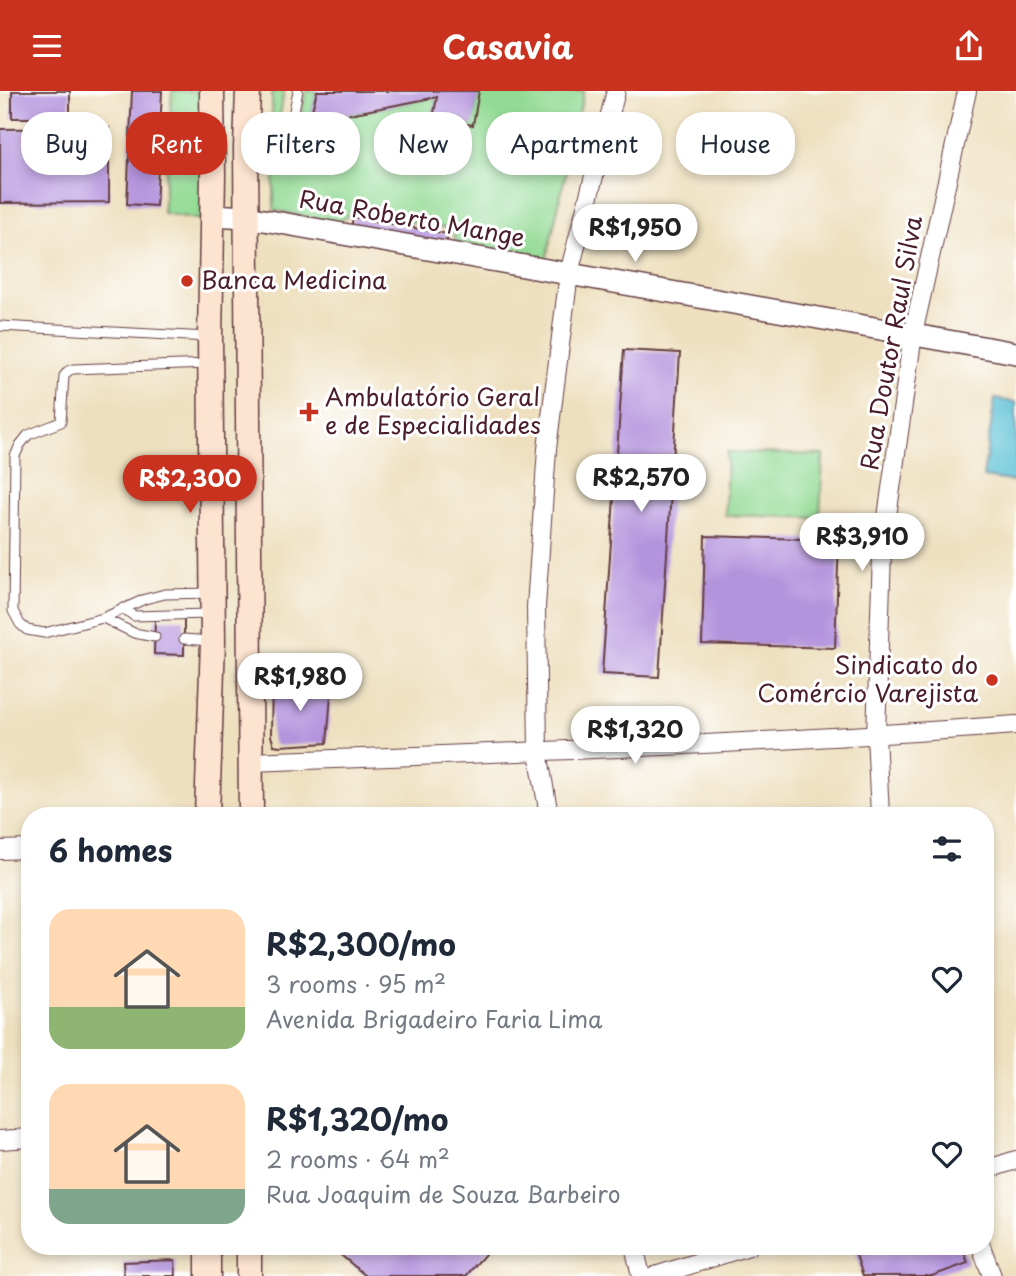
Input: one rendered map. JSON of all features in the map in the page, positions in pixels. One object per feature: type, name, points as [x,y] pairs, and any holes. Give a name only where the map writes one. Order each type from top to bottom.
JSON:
[{"type":"main road","points":[[207,807],[214,641],[210,337],[212,91]]},
{"type":"main road","points":[[247,112],[248,91]]},
{"type":"main road","points":[[246,175],[251,807]]},
{"type":"main road","points":[[208,1255],[208,1276]]},
{"type":"main road","points":[[249,1255],[249,1276]]},
{"type":"street","points":[[548,807],[538,752],[536,607],[547,449],[569,273],[615,91]]},
{"type":"street","name":"Rua Doutor Raul Silva","points":[[880,807],[876,735],[882,552],[913,334],[967,91]]},
{"type":"street","name":"Rua Roberto Mange","points":[[213,215],[247,217],[1016,353]]},
{"type":"street","points":[[251,762],[538,752],[1016,725]]},
{"type":"street","points":[[0,850],[21,849]]},
{"type":"street","points":[[0,1140],[21,1139]]},
{"type":"street","points":[[994,1167],[1016,1160]]},
{"type":"street","points":[[636,1255],[641,1276]]},
{"type":"street","points":[[655,1276],[721,1255]]},
{"type":"street","points":[[984,1255],[992,1276]]},
{"type":"lane","points":[[293,112],[298,91]]},
{"type":"lane","points":[[0,326],[210,337]]},
{"type":"lane","points":[[211,364],[68,371],[64,376],[61,422],[28,435],[15,456],[13,611],[20,624],[27,629],[44,633],[103,618],[145,599],[165,594],[213,603]]},
{"type":"lane","points":[[123,608],[134,616],[213,603]]},
{"type":"lane","points":[[103,618],[134,632],[155,636]]},
{"type":"lane","points":[[184,639],[214,641]]},
{"type":"green space","points":[[172,91],[203,91],[203,112],[170,112]]},
{"type":"green space","points":[[272,91],[284,91],[281,112],[272,112]]},
{"type":"green space","points":[[306,91],[317,91],[312,112],[302,112]]},
{"type":"green space","points":[[479,91],[584,91],[579,112],[486,112],[486,175],[565,175],[546,261],[457,243],[451,229],[353,212],[338,223],[274,210],[274,175],[360,175],[360,112],[437,97],[434,112],[374,112],[374,175],[472,175],[472,125]]},
{"type":"green space","points":[[166,175],[202,175],[202,220],[163,213]]},
{"type":"green space","points":[[727,452],[823,455],[820,518],[725,515]]},
{"type":"water","points":[[995,399],[1016,402],[1016,482],[983,477]]},
{"type":"building","points":[[12,91],[70,91],[70,112],[21,112],[21,118],[12,118]]},
{"type":"building","points":[[132,91],[162,91],[161,112],[131,112]]},
{"type":"building","points":[[317,91],[479,91],[473,125],[472,112],[434,112],[437,97],[360,112],[312,112]]},
{"type":"building","points":[[0,129],[21,129],[21,175],[109,175],[109,202],[0,203]]},
{"type":"building","points":[[128,175],[158,175],[156,206],[127,204]]},
{"type":"building","points":[[353,217],[448,234],[446,246],[351,229]]},
{"type":"building","points":[[624,350],[680,353],[659,677],[602,674]]},
{"type":"building","points":[[705,536],[839,540],[835,648],[702,644]]},
{"type":"building","points":[[155,619],[184,619],[184,655],[154,654]]},
{"type":"building","points":[[272,682],[332,683],[327,743],[274,745],[271,736]]},
{"type":"building","points":[[341,1255],[484,1255],[466,1276],[366,1276]]},
{"type":"building","points":[[856,1255],[965,1255],[968,1263],[932,1276],[863,1276]]},
{"type":"building","points":[[175,1260],[176,1276],[124,1276],[123,1262]]},
{"type":"place","name":"Banca Medicina","points":[[187,281]]},
{"type":"place","name":"Ambulatório Geral e de Especialidades","points":[[309,412]]},
{"type":"place","name":"Sindicato do Comércio Varejista","points":[[992,680]]}]
